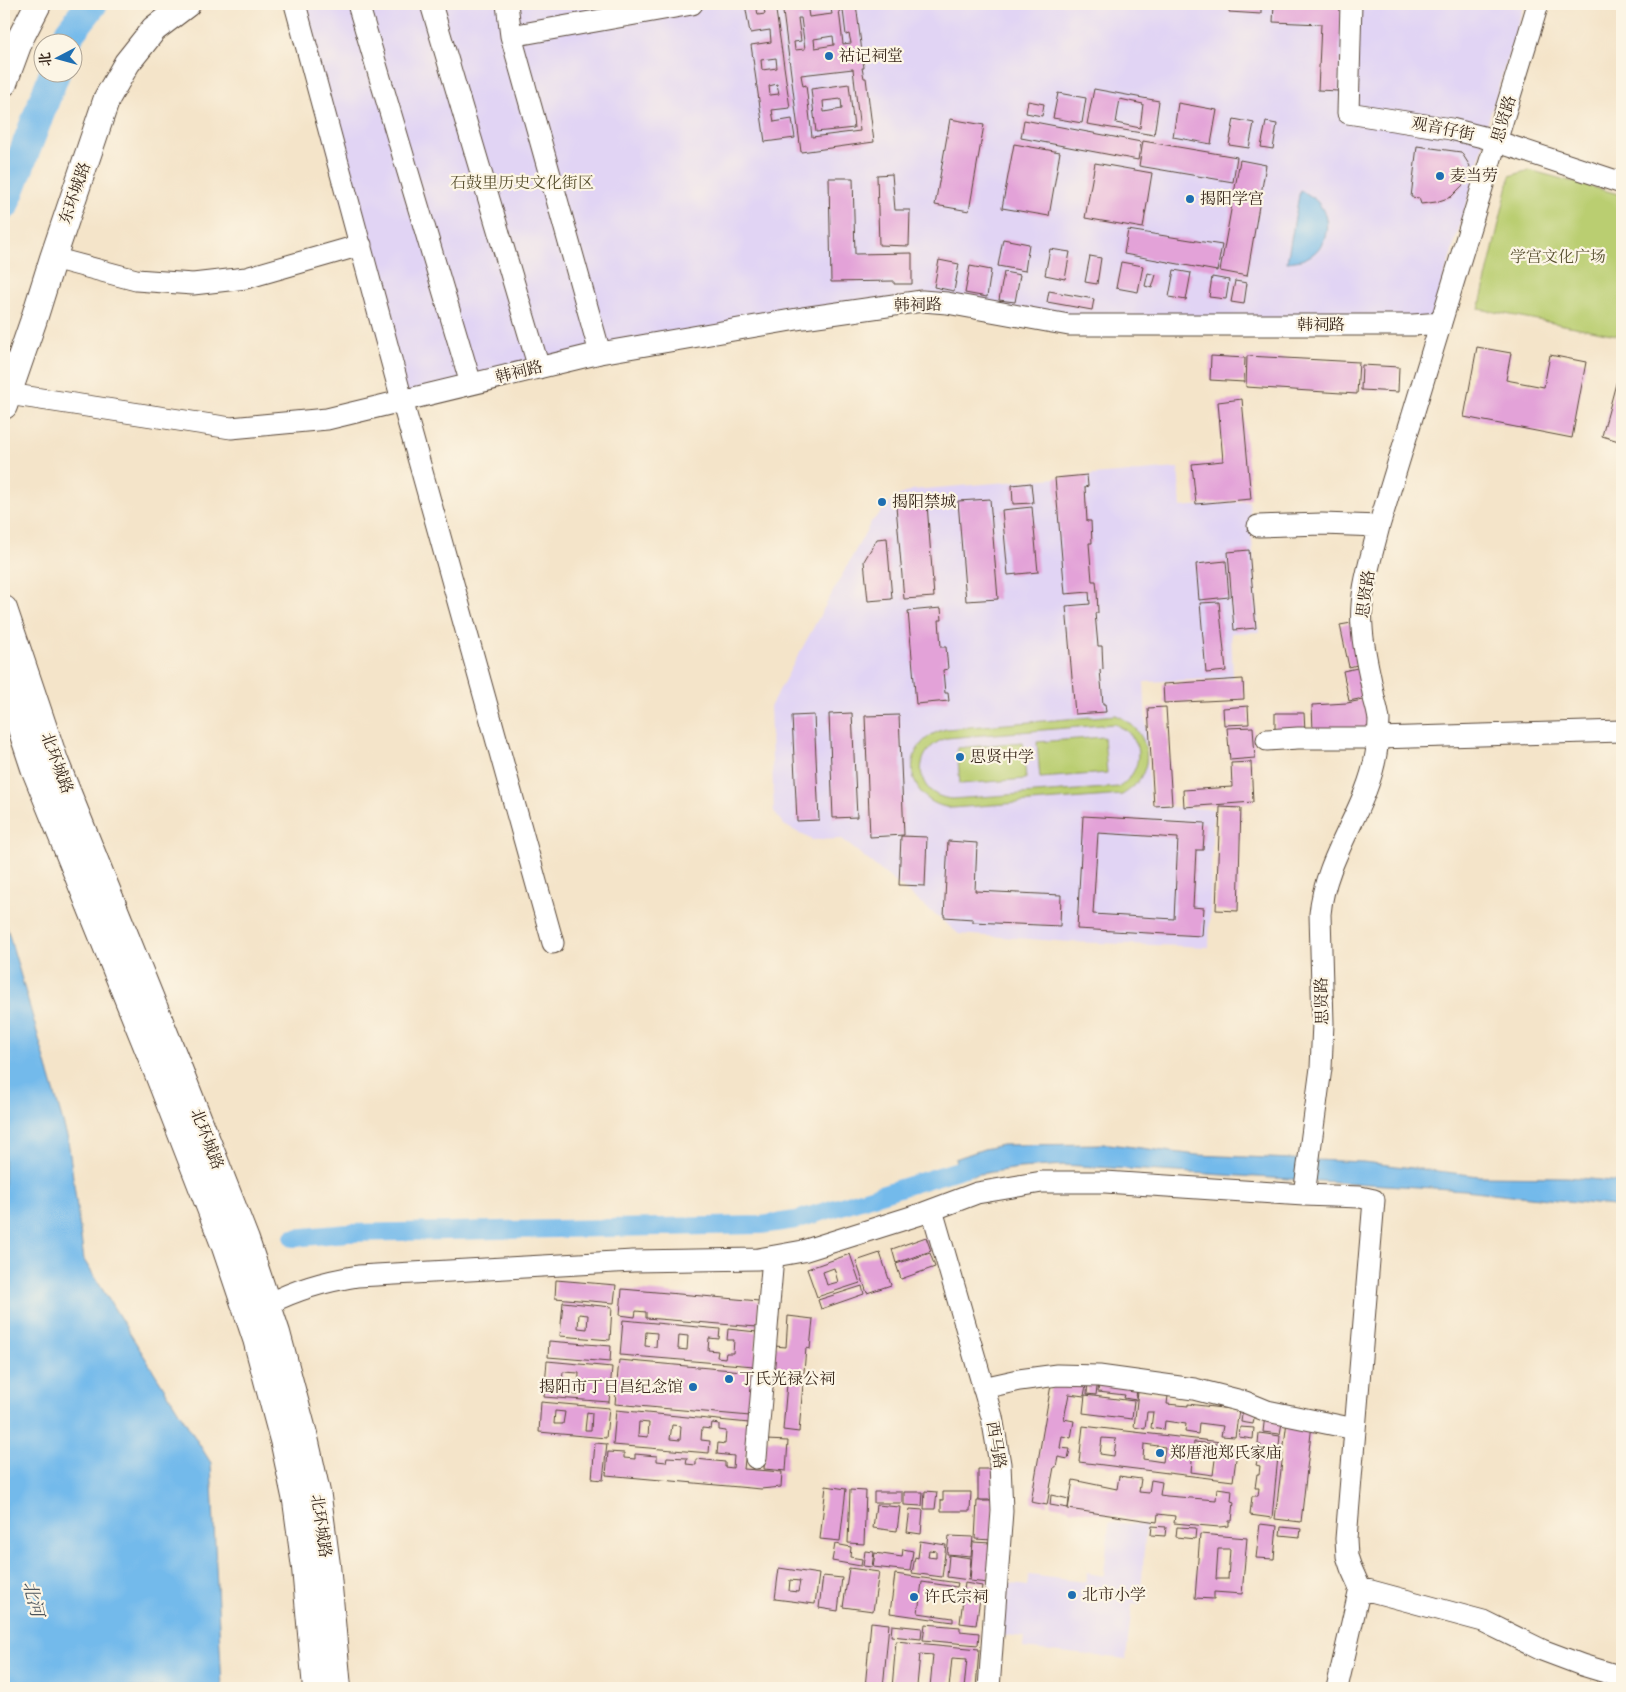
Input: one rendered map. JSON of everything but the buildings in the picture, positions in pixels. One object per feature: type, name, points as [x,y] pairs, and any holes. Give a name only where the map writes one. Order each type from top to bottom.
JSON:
[{"type":"main road","points":[[6,64],[38,4]]},
{"type":"main road","name":"东环城路","points":[[5,394],[22,354],[107,98],[127,63],[154,29],[187,4]]},
{"type":"main road","name":"北环城路","points":[[4,609],[55,760],[174,1056],[246,1240],[268,1304],[290,1380],[318,1497],[328,1575],[338,1688]]},
{"type":"main road","name":"北环城路","points":[[4,677],[34,768],[226,1247],[256,1339],[284,1444],[296,1501],[305,1568],[316,1688]]},
{"type":"street","points":[[295,4],[402,400],[553,943]]},
{"type":"street","points":[[358,4],[470,384]]},
{"type":"street","points":[[431,4],[539,368]]},
{"type":"street","points":[[507,4],[511,36],[600,353]]},
{"type":"street","points":[[511,36],[692,4]]},
{"type":"street","name":"观音仔街","points":[[1351,4],[1348,113],[1451,129],[1498,141],[1622,183]]},
{"type":"street","name":"思贤路","points":[[1304,1191],[1321,1068],[1323,1024],[1321,899],[1325,881],[1368,782],[1376,755],[1378,738],[1379,720],[1363,638],[1362,610],[1364,590],[1379,526],[1498,141],[1538,4]]},
{"type":"street","points":[[53,258],[136,280],[193,284],[246,278],[361,245]]},
{"type":"street","name":"韩祠路","points":[[5,394],[231,428],[327,419],[600,353],[803,318],[922,301],[946,303],[1069,325],[1413,325],[1441,323]]},
{"type":"street","points":[[1258,526],[1322,524],[1379,526]]},
{"type":"street","points":[[1267,740],[1622,731]]},
{"type":"street","points":[[268,1304],[294,1291],[315,1284],[358,1276],[633,1261],[773,1257],[804,1251],[932,1210],[978,1193],[1042,1182],[1105,1182],[1304,1191],[1374,1200],[1346,1547],[1351,1568],[1360,1588],[1337,1688]]},
{"type":"street","name":"西马路","points":[[932,1210],[997,1440],[1002,1487],[1002,1511],[989,1688]]},
{"type":"street","points":[[756,1458],[773,1257]]},
{"type":"street","points":[[983,1388],[1019,1380],[1057,1375],[1099,1376],[1194,1389],[1245,1402],[1267,1411],[1355,1429]]},
{"type":"street","points":[[1360,1588],[1483,1621],[1542,1650],[1622,1677]]},
{"type":"shaded area","name":"石鼓里历史文化街区","points":[[288,4],[1524,4],[1487,125],[1478,167],[1431,319],[1077,325],[921,293],[394,395]]},
{"type":"shaded area","name":"思贤中学","points":[[1178,468],[1181,507],[1249,501],[1259,632],[1231,633],[1233,678],[1144,682],[1150,806],[1213,809],[1209,947],[1070,942],[959,934],[842,839],[812,840],[784,825],[774,812],[770,707],[871,522],[898,496],[912,490]]},
{"type":"shaded area","name":"北市小学","points":[[1109,1522],[1146,1525],[1140,1605],[1132,1604],[1126,1659],[1023,1648],[1024,1637],[999,1634],[1003,1583],[1027,1586],[1029,1575],[1085,1582],[1087,1573],[1104,1576]]},
{"type":"green space","name":"学宫文化广场","points":[[1529,170],[1622,195],[1622,336],[1479,309],[1510,176]]},
{"type":"green space","points":[[1116,715],[1138,731],[1144,742],[1146,765],[1134,786],[1122,795],[952,808],[936,804],[924,795],[916,784],[913,771],[914,758],[920,746],[930,736],[946,729]],"holes":[[[1114,724],[1132,736],[1138,753],[1134,772],[1119,787],[952,799],[939,796],[930,790],[924,781],[921,771],[922,761],[927,752],[935,744],[947,738]]]},
{"type":"green space","points":[[1104,737],[1107,773],[1040,778],[1037,742]]},
{"type":"green space","points":[[1023,742],[1026,779],[960,784],[957,748]]},
{"type":"water","points":[[1300,190],[1315,199],[1319,204],[1326,218],[1326,234],[1319,248],[1313,254],[1301,260],[1287,262]]},
{"type":"water","name":"北河","points":[[4,917],[68,1140],[84,1260],[211,1463],[222,1688],[4,1688]]},
{"type":"water","points":[[1109,1144],[1197,1155],[1363,1162],[1479,1176],[1568,1177],[1622,1182],[1622,1207],[1465,1190],[1064,1165],[1019,1168],[959,1177],[955,1159],[1002,1145]]},
{"type":"waterway","points":[[70,32],[92,4]]},
{"type":"waterway","points":[[4,205],[51,82]]},
{"type":"waterway","points":[[293,1238],[348,1233],[761,1225],[796,1220],[981,1163]]},
{"type":"place","name":"祜记祠堂","points":[[829,56]]},
{"type":"place","name":"麦当劳","points":[[1440,176]]},
{"type":"place","name":"揭阳学宫","points":[[1190,199]]},
{"type":"place","name":"揭阳禁城","points":[[882,502]]},
{"type":"place","name":"思贤中学","points":[[960,757]]},
{"type":"place","name":"丁氏光禄公祠","points":[[729,1379]]},
{"type":"place","name":"揭阳市丁日昌纪念馆","points":[[693,1387]]},
{"type":"place","name":"郑厝池郑氏家庙","points":[[1160,1453]]},
{"type":"place","name":"北市小学","points":[[1072,1595]]},
{"type":"place","name":"许氏宗祠","points":[[914,1597]]}]
